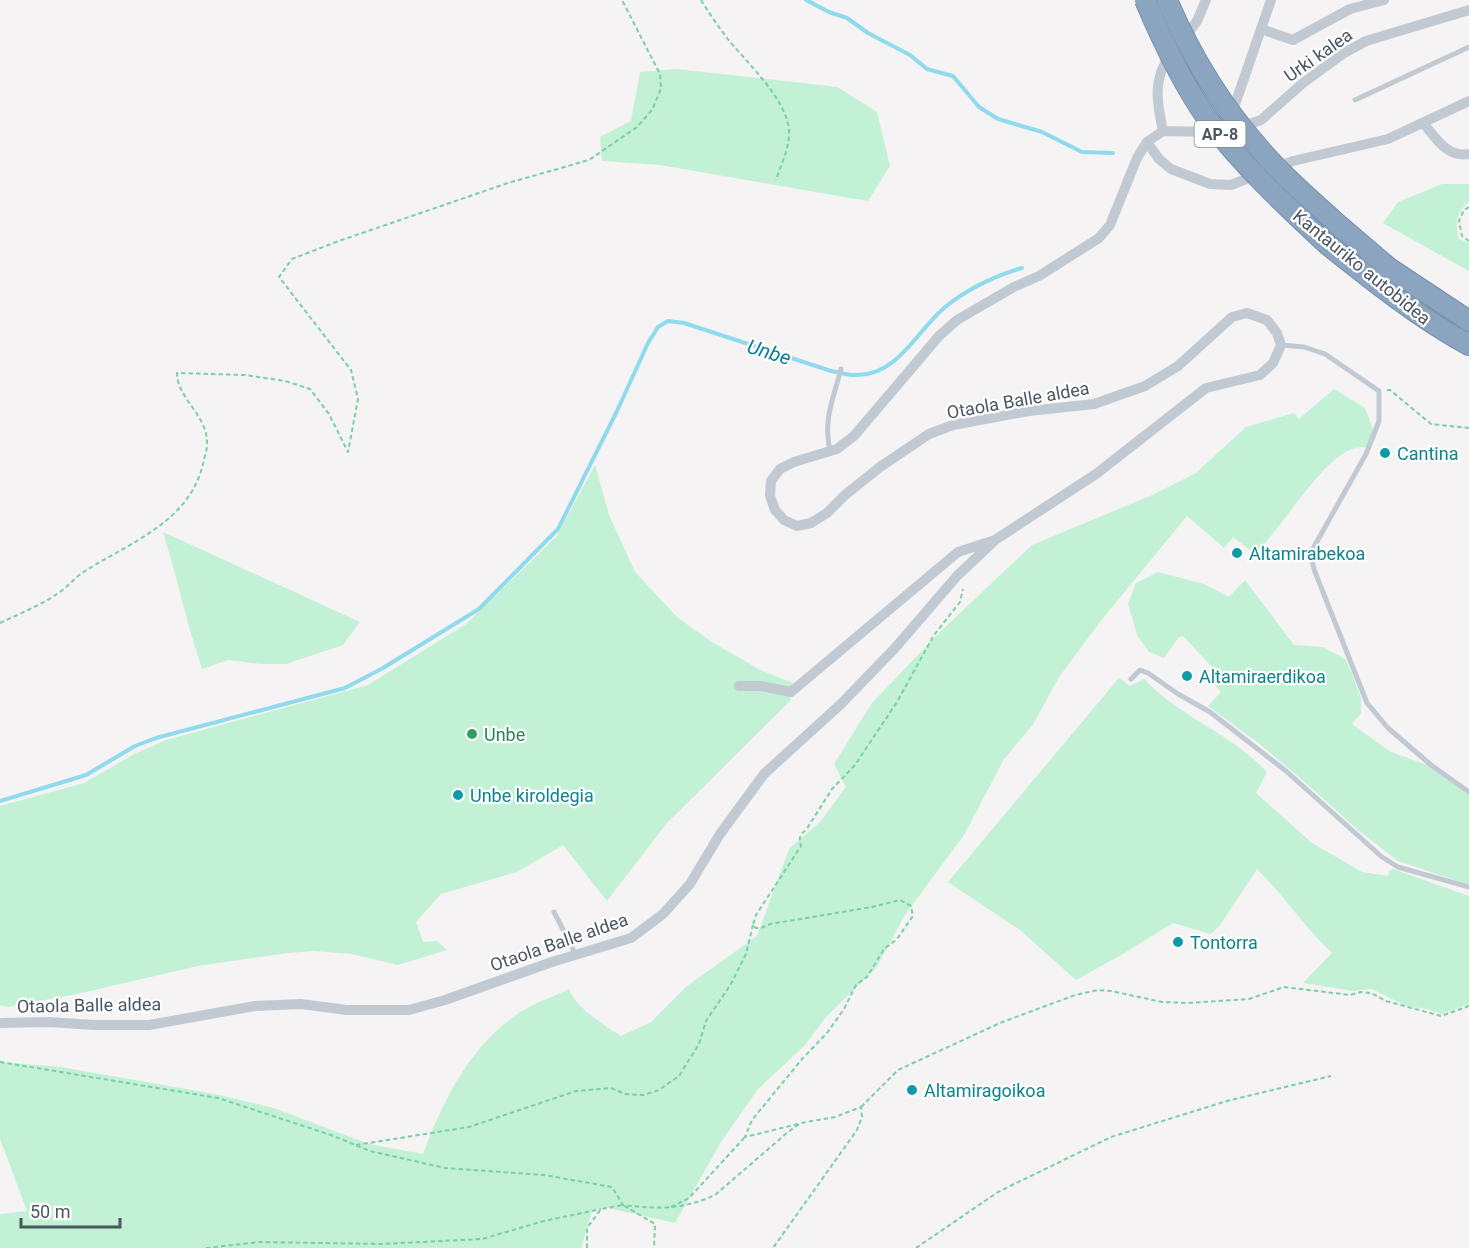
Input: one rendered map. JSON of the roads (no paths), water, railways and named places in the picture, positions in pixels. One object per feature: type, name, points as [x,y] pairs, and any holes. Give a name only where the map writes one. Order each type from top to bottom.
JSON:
[{"type":"highway","name":"Kantauriko autobidea","points":[[1145,0],[1179,71],[1206,116],[1246,165],[1328,245],[1438,328],[1469,345]]},
{"type":"highway","name":"Kantauriko autobidea","points":[[1167,0],[1192,53],[1227,107],[1258,148],[1297,188],[1389,268],[1469,321]]},
{"type":"street","points":[[1206,0],[1197,21],[1163,64],[1156,99],[1163,130],[1147,142],[1159,159],[1170,169],[1210,184],[1231,185],[1293,161],[1388,139],[1469,101]]},
{"type":"street","points":[[1229,124],[1271,0]]},
{"type":"street","points":[[1261,29],[1293,40],[1350,9],[1384,0]]},
{"type":"street","name":"Urki kalea","points":[[1163,130],[1211,132],[1229,124],[1241,127],[1261,120],[1303,83],[1344,52],[1366,41],[1469,10]]},
{"type":"street","points":[[1424,124],[1445,150],[1469,154]]},
{"type":"street","name":"Otaola Balle aldea","points":[[0,1023],[149,1025],[255,1006],[301,1004],[347,1010],[409,1010],[631,938],[663,914],[690,884],[720,834],[764,774],[841,704],[895,648],[969,564],[996,540],[1096,474],[1206,388],[1260,375],[1273,363],[1281,345],[1277,333],[1267,320],[1247,313],[1232,317],[1178,366],[1145,386],[1094,404],[1029,411],[975,420],[945,428],[929,435],[880,467],[827,513],[811,523],[797,526],[783,520],[775,510],[770,496],[771,481],[780,469],[794,462],[837,449],[854,436],[939,336],[957,320],[1014,287],[1039,276],[1099,238],[1110,225],[1137,158],[1147,142]]},
{"type":"street","name":"Otaola Balle aldea","points":[[739,686],[762,686],[791,692],[958,552],[996,540]]},
{"type":"lane","points":[[1355,100],[1469,47]]},
{"type":"lane","points":[[1281,345],[1304,347],[1325,354],[1379,391],[1379,421],[1366,454],[1310,554],[1367,703],[1388,728],[1431,765],[1469,792]]},
{"type":"lane","points":[[830,451],[826,419],[841,369]]},
{"type":"lane","points":[[1131,679],[1140,670],[1148,673],[1178,694],[1210,712],[1307,788],[1382,857],[1398,867],[1469,887]]},
{"type":"lane","points":[[554,912],[576,955]]},
{"type":"waterway","points":[[806,0],[847,18],[868,33],[910,55],[927,69],[953,76],[979,107],[998,119],[1042,132],[1082,152],[1113,153]]},
{"type":"waterway","name":"Unbe","points":[[0,801],[86,775],[135,746],[156,738],[345,688],[383,668],[479,609],[558,529],[648,343],[658,327],[668,321],[684,323],[831,371],[851,375],[869,374],[894,361],[953,301],[981,284],[1022,268]]},
{"type":"place","name":"Cantina","points":[[1385,453]]},
{"type":"place","name":"Altamirabekoa","points":[[1237,553]]},
{"type":"place","name":"Altamiraerdikoa","points":[[1187,676]]},
{"type":"place","name":"Unbe","points":[[472,734]]},
{"type":"place","name":"Unbe kiroldegia","points":[[458,795]]},
{"type":"place","name":"Tontorra","points":[[1178,942]]},
{"type":"place","name":"Altamiragoikoa","points":[[912,1090]]}]
